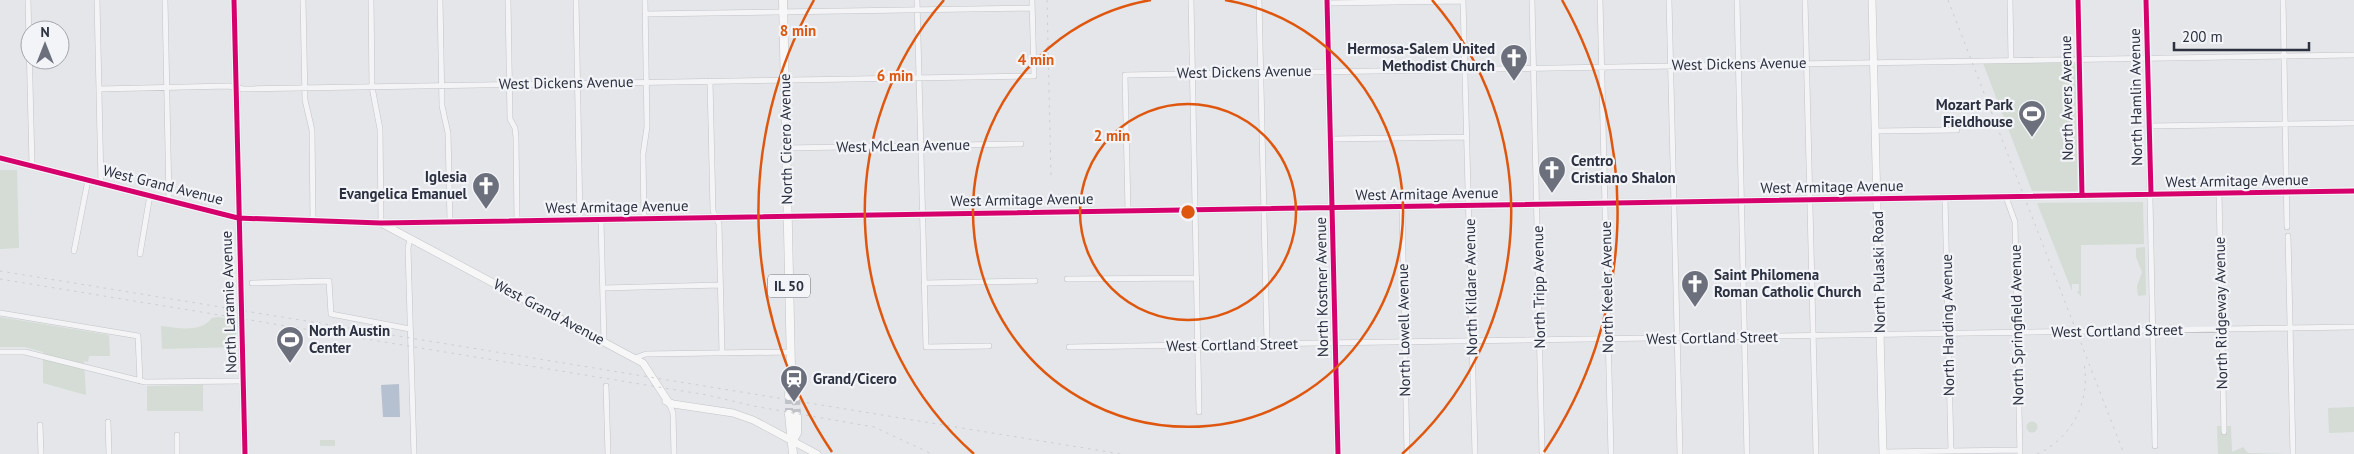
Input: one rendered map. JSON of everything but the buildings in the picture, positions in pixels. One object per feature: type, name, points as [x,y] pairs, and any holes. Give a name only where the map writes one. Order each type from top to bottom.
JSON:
[{"type":"main road","name":"North Laramie Avenue","points":[[234,0],[238,218],[246,454]]},
{"type":"main road","name":"North Cicero Avenue","points":[[783,0],[791,368],[796,382],[792,396]]},
{"type":"main road","name":"North Pulaski Road","points":[[1872,0],[1883,453]]},
{"type":"main road","name":"North Kostner Avenue","points":[[1327,2],[1338,454]]},
{"type":"main road","name":"West Grand Avenue","points":[[0,158],[238,218],[381,223],[635,358],[649,371],[669,403]]},
{"type":"main road","name":"West Armitage Avenue","points":[[381,223],[2354,191]]},
{"type":"main road","points":[[408,238],[413,223]]},
{"type":"main road","points":[[669,403],[733,413],[753,420],[817,454]]},
{"type":"main road","points":[[793,415],[797,433],[793,440],[793,454]]},
{"type":"street","points":[[28,0],[32,165]]},
{"type":"street","points":[[97,0],[101,182]]},
{"type":"street","points":[[165,0],[169,200]]},
{"type":"street","points":[[303,0],[304,88],[306,108],[312,130],[313,221]]},
{"type":"street","points":[[370,0],[372,87],[380,129],[381,223]]},
{"type":"street","points":[[440,0],[442,106],[448,147],[450,222]]},
{"type":"street","points":[[508,0],[510,119],[515,128],[516,138],[517,221]]},
{"type":"street","points":[[576,0],[580,220]]},
{"type":"street","points":[[644,219],[642,154],[647,127],[645,0]]},
{"type":"street","points":[[918,0],[926,347],[989,346]]},
{"type":"street","points":[[645,14],[1032,8],[1032,0]]},
{"type":"street","points":[[1190,0],[1199,412]]},
{"type":"street","points":[[1259,0],[1267,344]]},
{"type":"street","points":[[1327,2],[1463,0]]},
{"type":"street","name":"North Kildare Avenue","points":[[1463,0],[1475,454]]},
{"type":"street","name":"North Tripp Avenue","points":[[1532,0],[1542,454]]},
{"type":"street","name":"North Keeler Avenue","points":[[1600,0],[1611,454]]},
{"type":"street","points":[[1668,0],[1680,454]]},
{"type":"street","points":[[1736,0],[1747,454]]},
{"type":"street","points":[[1805,0],[1816,454]]},
{"type":"street","points":[[2010,0],[2011,60]]},
{"type":"street","name":"North Avers Avenue","points":[[2078,0],[2082,195]]},
{"type":"street","name":"North Hamlin Avenue","points":[[2146,0],[2155,446]]},
{"type":"street","points":[[2283,0],[2287,227]]},
{"type":"street","name":"West Dickens Avenue","points":[[99,89],[167,87],[304,88],[1034,76],[1032,8]]},
{"type":"street","name":"West Dickens Avenue","points":[[1128,211],[1124,74],[2354,55]]},
{"type":"street","points":[[710,81],[713,211],[719,224],[722,353]]},
{"type":"street","points":[[2149,126],[2354,123]]},
{"type":"street","points":[[1876,131],[1957,130]]},
{"type":"street","points":[[1330,139],[1466,137]]},
{"type":"street","name":"West McLean Avenue","points":[[786,148],[1021,144]]},
{"type":"street","points":[[74,251],[88,180]]},
{"type":"street","name":"North Ridgeway Avenue","points":[[2219,193],[2224,432]]},
{"type":"street","points":[[140,254],[150,195]]},
{"type":"street","name":"North Springfield Avenue","points":[[2006,197],[2015,222],[2020,452]]},
{"type":"street","name":"North Harding Avenue","points":[[1945,198],[1952,451]]},
{"type":"street","name":"North Lowell Avenue","points":[[1402,206],[1407,454]]},
{"type":"street","points":[[601,220],[604,342]]},
{"type":"street","points":[[2288,236],[2293,454]]},
{"type":"street","points":[[408,238],[414,454]]},
{"type":"street","points":[[1067,280],[1197,278]]},
{"type":"street","points":[[924,283],[1035,280]]},
{"type":"street","points":[[252,283],[330,281],[331,314],[410,329]]},
{"type":"street","points":[[602,288],[720,285]]},
{"type":"street","points":[[0,313],[138,336],[140,381]]},
{"type":"street","name":"West Cortland Street","points":[[1069,347],[2354,327]]},
{"type":"street","points":[[0,352],[25,352],[152,383],[244,381]]},
{"type":"street","points":[[635,358],[646,354],[791,352]]},
{"type":"street","points":[[606,386],[608,454]]},
{"type":"street","points":[[669,403],[673,413],[674,454]]},
{"type":"street","points":[[108,422],[109,454]]},
{"type":"street","points":[[40,425],[41,454]]},
{"type":"street","points":[[177,435],[177,454]]},
{"type":"street","points":[[1883,453],[2020,452]]},
{"type":"shaded area","points":[[2076,62],[2079,189],[2076,191],[2032,191],[1983,63]]},
{"type":"shaded area","points":[[0,170],[17,170],[19,248],[0,249]]},
{"type":"shaded area","points":[[2143,202],[2144,244],[2081,245],[2081,297],[2077,291],[2079,291],[2079,284],[2072,284],[2072,291],[2037,203]]},
{"type":"shaded area","points":[[2145,247],[2146,295],[2138,296],[2137,286],[2142,272],[2136,257],[2136,248]]},
{"type":"shaded area","points":[[0,317],[109,335],[110,356],[89,356],[88,362],[84,361],[86,395],[43,383],[43,352],[25,347],[0,347]]},
{"type":"shaded area","points":[[212,318],[236,320],[236,347],[162,349],[161,326],[196,328],[207,323]]},
{"type":"shaded area","points":[[203,385],[203,411],[147,411],[147,386]]},
{"type":"shaded area","points":[[2354,407],[2354,432],[2329,433],[2328,408]]},
{"type":"shaded area","points":[[2032,421],[2038,427],[2032,433],[2026,427]]},
{"type":"shaded area","points":[[2217,426],[2231,426],[2232,452],[2243,447],[2248,453],[2287,454],[2218,454]]},
{"type":"shaded area","points":[[320,440],[335,440],[335,446],[320,446]]},
{"type":"water","points":[[399,384],[400,417],[383,417],[381,385]]},
{"type":"tunnel","points":[[789,396],[789,414]]},
{"type":"tunnel","points":[[796,397],[797,416]]},
{"type":"railway","points":[[1047,0],[1051,176]]},
{"type":"railway","points":[[1948,0],[2124,454]]},
{"type":"railway","points":[[0,271],[1121,454]]},
{"type":"railway","points":[[0,279],[707,395],[753,406],[874,427],[932,454]]},
{"type":"railway","points":[[2037,454],[2060,439],[2076,418],[2084,392],[2084,364]]},
{"type":"cycle path","points":[[234,0],[245,454]]},
{"type":"cycle path","points":[[1327,0],[1338,454]]},
{"type":"cycle path","points":[[2078,0],[2082,195]]},
{"type":"cycle path","points":[[2146,0],[2151,194]]},
{"type":"cycle path","points":[[0,158],[238,218],[381,223],[2354,191]]},
{"type":"place","name":"Hermosa-Salem United Methodist Church","points":[[1514,82]]},
{"type":"place","name":"Mozart Park Fieldhouse","points":[[2032,138]]},
{"type":"place","name":"Centro Cristiano Shalon","points":[[1552,194]]},
{"type":"place","name":"Iglesia Evangelica Emanuel","points":[[486,210]]},
{"type":"place","name":"Saint Philomena Roman Catholic Church","points":[[1695,308]]},
{"type":"place","name":"North Austin Center","points":[[290,364]]},
{"type":"place","name":"Grand/Cicero","points":[[794,403]]}]
